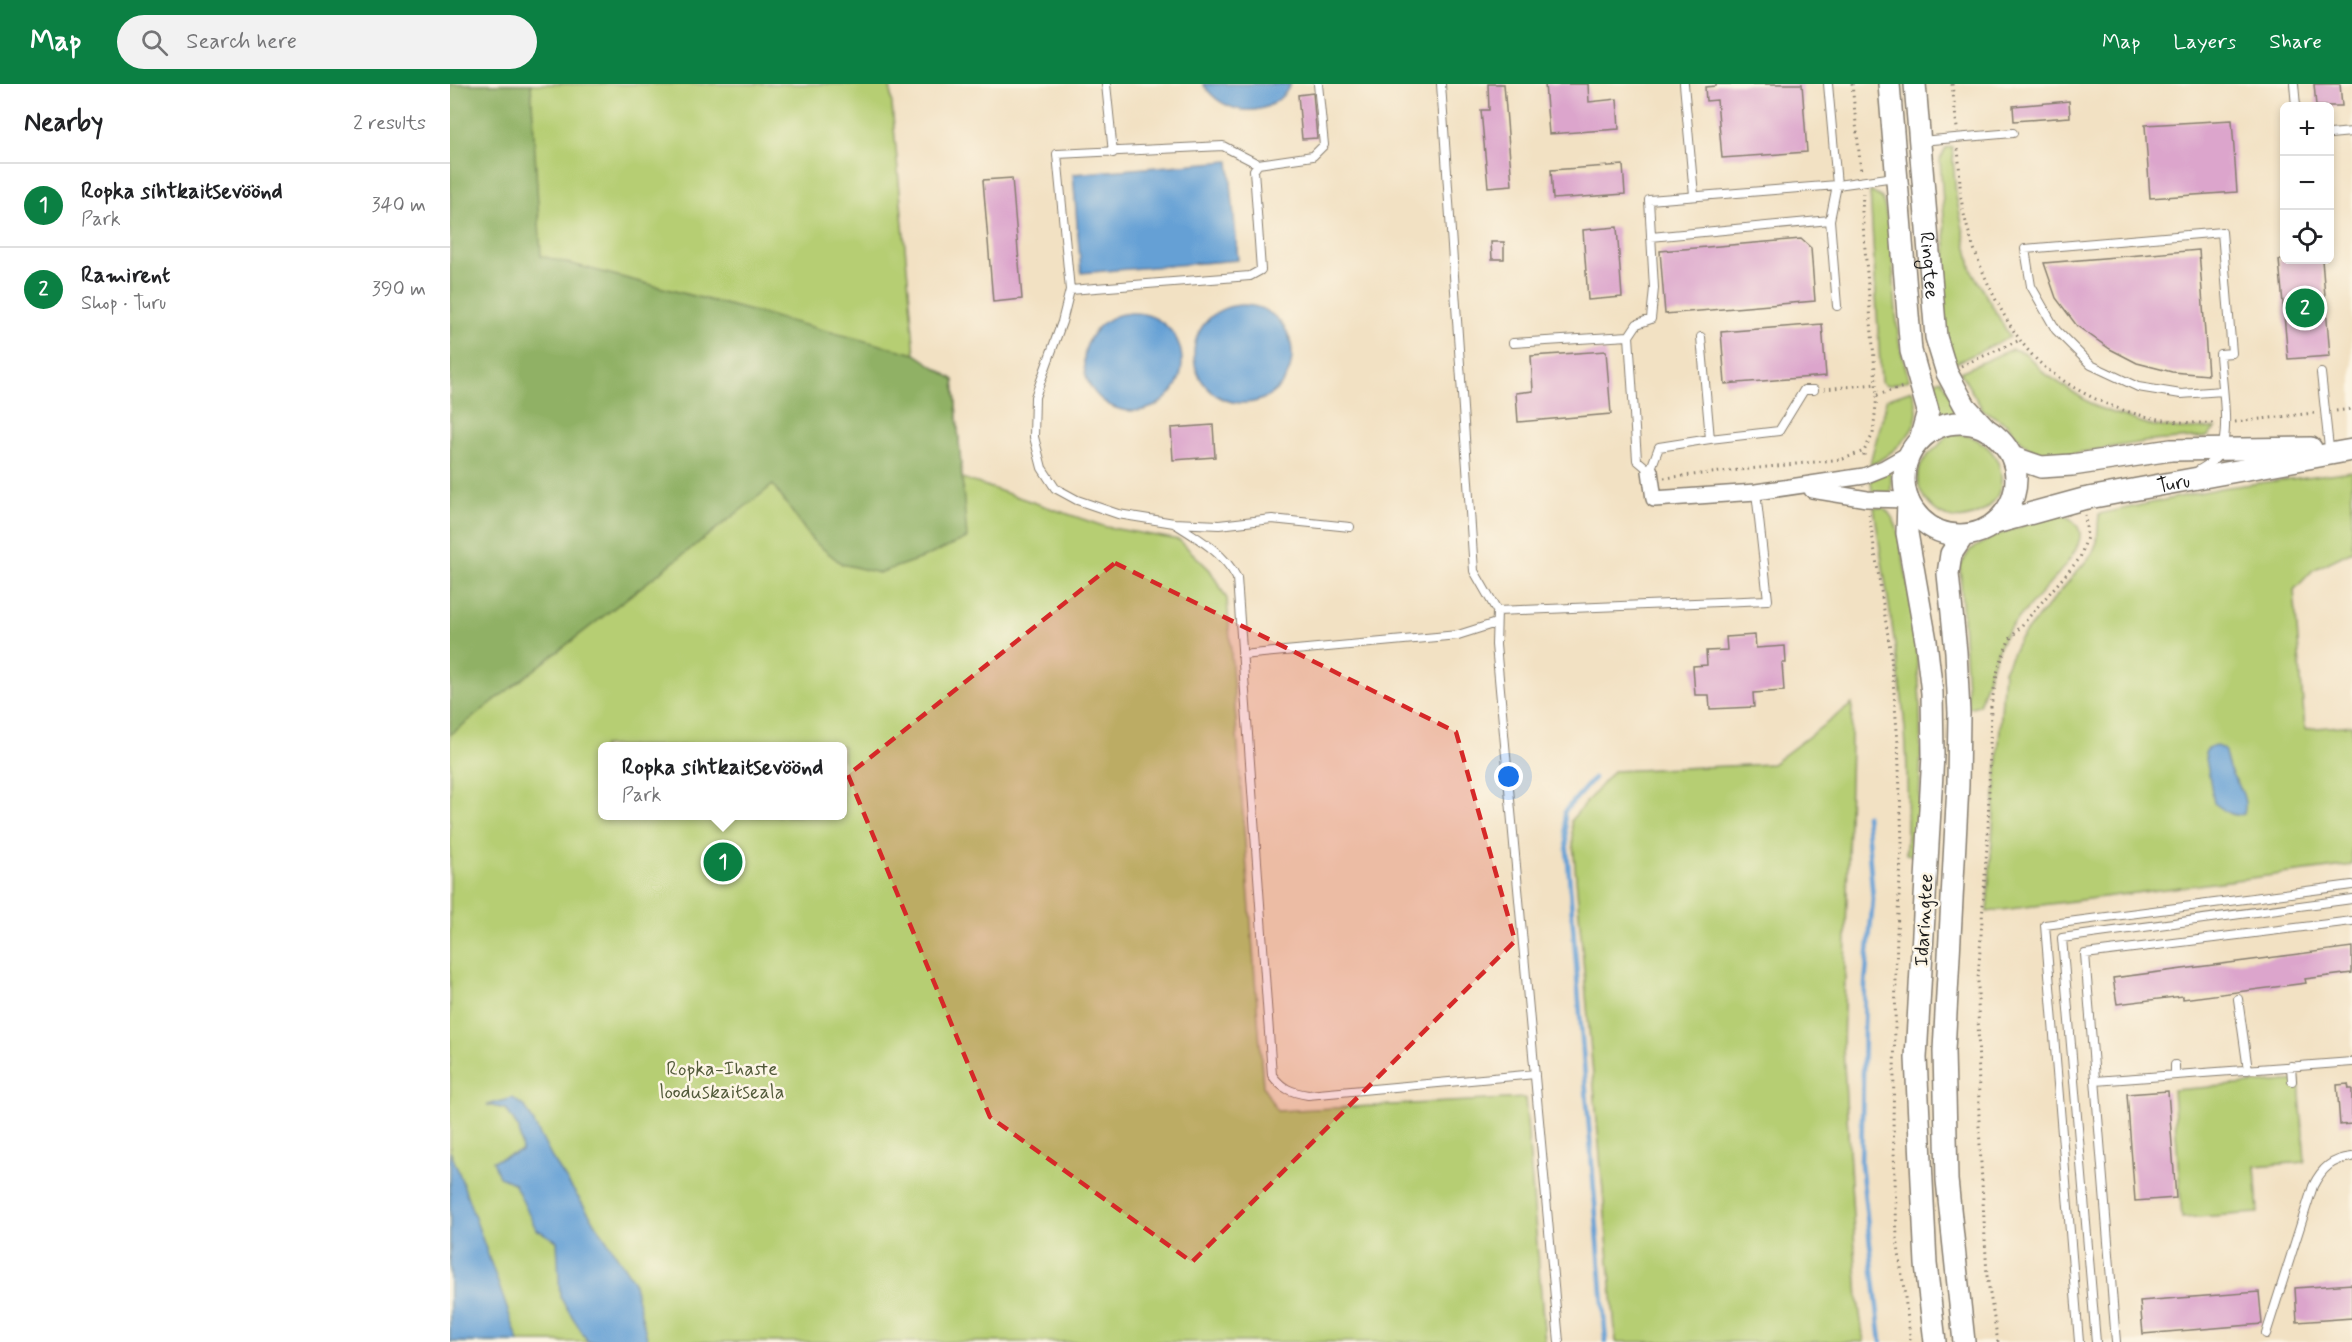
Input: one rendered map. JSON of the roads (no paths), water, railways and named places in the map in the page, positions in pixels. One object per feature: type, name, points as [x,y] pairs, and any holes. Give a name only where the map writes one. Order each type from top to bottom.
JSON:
[{"type":"main road","name":"Ringtee","points":[[1889,84],[1911,351],[1928,411],[1915,446]]},
{"type":"main road","name":"Ringtee","points":[[1915,84],[1936,337],[1947,373],[1965,406],[1988,431]]},
{"type":"main road","points":[[1952,424],[1971,424],[1988,431],[2006,447],[2012,457],[2016,480],[2015,492],[2004,514],[1996,523],[1975,534],[1963,536],[1946,534],[1929,527],[1917,515],[1908,500],[1904,484],[1905,468],[1915,446],[1935,429],[1952,424]]},
{"type":"main road","name":"Turu","points":[[2012,457],[2041,467],[2072,465],[2171,450],[2329,447],[2352,449]]},
{"type":"main road","name":"Turu","points":[[1996,523],[2083,499],[2352,449]]},
{"type":"main road","name":"Idaringtee","points":[[1908,500],[1907,533],[1926,641],[1932,693],[1933,755],[1916,1058],[1926,1264],[1935,1342]]},
{"type":"main road","name":"Idaringtee","points":[[1963,536],[1951,554],[1948,574],[1956,652],[1959,713],[1958,785],[1944,1051],[1947,1180],[1964,1342]]},
{"type":"street","points":[[1651,475],[1654,500],[1756,492],[1864,476],[1884,468],[1915,446]]},
{"type":"street","points":[[1794,486],[1867,499],[1908,500]]},
{"type":"lane","points":[[1106,84],[1113,153]]},
{"type":"lane","points":[[1318,84],[1323,145],[1313,156],[1258,164],[1223,146],[1057,154],[1070,290],[1062,322],[1035,397],[1034,437],[1042,468],[1055,488],[1077,500],[1118,514],[1174,523],[1219,525],[1272,519],[1350,527]]},
{"type":"lane","points":[[1442,84],[1474,571],[1497,611],[1496,645],[1559,1342]]},
{"type":"lane","points":[[1684,84],[1694,195]]},
{"type":"lane","points":[[1828,84],[1837,185],[1830,220],[1837,306]]},
{"type":"lane","points":[[2294,84],[2296,102]]},
{"type":"lane","points":[[2334,134],[2352,132]]},
{"type":"lane","points":[[1918,141],[2013,133]]},
{"type":"lane","points":[[1070,290],[1250,276],[1261,270],[1254,170],[1258,164]]},
{"type":"lane","points":[[1651,475],[1637,460],[1629,336],[1637,324],[1651,319],[1654,288],[1649,200],[1837,185],[1897,177]]},
{"type":"lane","points":[[1651,237],[1830,220]]},
{"type":"lane","points":[[2157,484],[2199,470],[2213,462],[2222,450],[2226,423],[2220,354],[2232,353],[2222,232],[2025,249],[2031,286],[2056,330],[2091,365],[2138,387],[2181,394],[2223,391]]},
{"type":"lane","points":[[1513,343],[1629,336]]},
{"type":"lane","points":[[1701,337],[1710,439]]},
{"type":"lane","points":[[2321,373],[2329,447]]},
{"type":"lane","points":[[1651,475],[1659,447],[1779,431],[1804,390],[1814,390]]},
{"type":"lane","points":[[1497,611],[1767,600],[1756,492]]},
{"type":"lane","points":[[1174,523],[1202,540],[1232,568],[1237,578],[1272,1075],[1281,1087],[1288,1091],[1308,1095],[1535,1074]]},
{"type":"lane","points":[[1242,655],[1458,635],[1496,623]]},
{"type":"lane","points":[[2079,1342],[2045,926],[2352,885]]},
{"type":"lane","points":[[2096,1342],[2062,938],[2352,899]]},
{"type":"lane","points":[[2116,1342],[2085,954],[2352,921]]},
{"type":"lane","points":[[2238,999],[2248,1070]]},
{"type":"lane","points":[[2095,1081],[2352,1062]]},
{"type":"lane","points":[[2175,1065],[2175,1075]]},
{"type":"lane","points":[[2291,1066],[2292,1081]]},
{"type":"lane","points":[[2266,1334],[2319,1173],[2331,1162],[2352,1157]]},
{"type":"water","points":[[1203,84],[1291,84],[1272,104],[1260,109],[1247,110],[1223,103]]},
{"type":"water","points":[[1229,161],[1238,260],[1081,273],[1073,174]]},
{"type":"water","points":[[1243,305],[1262,309],[1278,319],[1288,335],[1292,354],[1288,373],[1278,389],[1262,399],[1243,403],[1224,399],[1208,389],[1198,373],[1194,354],[1198,335],[1208,319],[1224,309]]},
{"type":"water","points":[[1133,313],[1152,317],[1168,327],[1178,343],[1182,362],[1178,381],[1168,397],[1152,407],[1133,411],[1114,407],[1098,397],[1088,381],[1084,362],[1088,343],[1098,327],[1114,317]]},
{"type":"water","points":[[2216,746],[2224,749],[2229,768],[2241,790],[2245,801],[2244,814],[2232,814],[2214,803],[2205,753],[2208,748]]},
{"type":"water","points":[[513,1098],[526,1108],[552,1158],[633,1280],[648,1342],[588,1342],[560,1297],[557,1241],[536,1229],[514,1183],[499,1177],[493,1161],[522,1151],[519,1129],[506,1109],[487,1105]]},
{"type":"water","points":[[450,1151],[458,1170],[519,1342],[450,1342]]},
{"type":"waterway","points":[[1594,778],[1564,812],[1606,1342]]},
{"type":"waterway","points":[[1866,815],[1873,899],[1865,984],[1861,1164],[1881,1342]]},
{"type":"place","name":"Ramirent","points":[[2305,308]]},
{"type":"place","name":"Ropka sihtkaitsevöönd","points":[[723,862]]},
{"type":"park label","name":"Ropka-Ihaste looduskaitseala","points":[[722,1080]]}]
